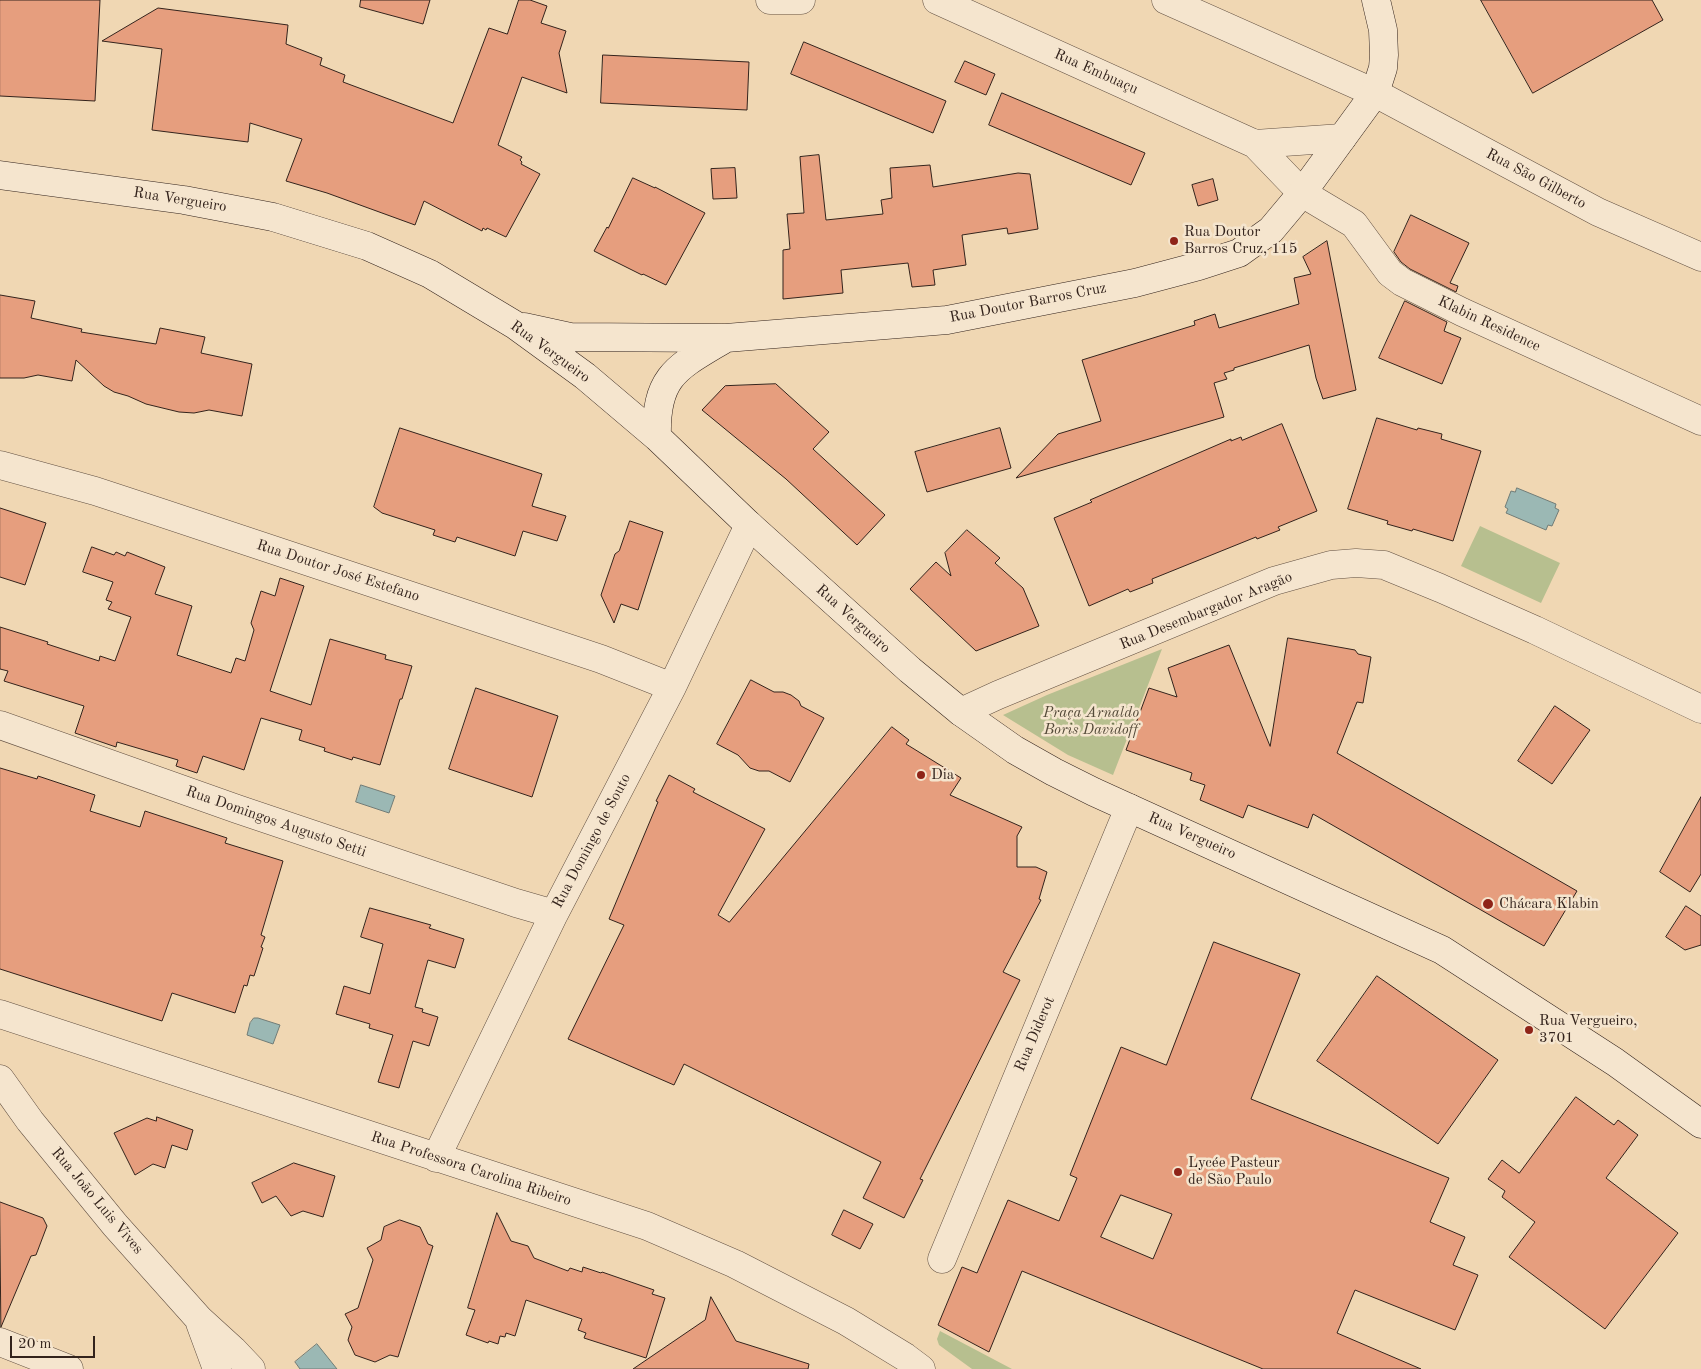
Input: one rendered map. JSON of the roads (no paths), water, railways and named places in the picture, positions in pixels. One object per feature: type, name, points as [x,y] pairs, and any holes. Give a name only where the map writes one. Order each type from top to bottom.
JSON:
[{"type":"street","points":[[770,0],[800,0]]},
{"type":"street","name":"Rua Embuaçu","points":[[937,0],[1255,144],[1302,193]]},
{"type":"street","name":"Rua São Gilberto","points":[[1166,0],[1375,93],[1598,212],[1701,257]]},
{"type":"street","name":"Rua Doutor Barros Cruz","points":[[514,325],[570,337],[726,338],[947,320],[1144,280],[1199,266],[1239,253],[1271,230],[1302,193],[1375,93],[1383,68],[1384,55],[1383,30],[1376,0]]},
{"type":"street","name":"Rua Embuaçu","points":[[1255,144],[1342,138]]},
{"type":"street","name":"Rua Vergueiro","points":[[0,175],[184,200],[273,217],[367,246],[430,274],[514,325],[585,376],[658,437],[749,525],[910,670],[961,712],[1015,750],[1046,768],[1129,808],[1442,950],[1614,1062],[1701,1124]]},
{"type":"street","name":"Klabin Residence","points":[[1302,193],[1354,224],[1390,273],[1402,282],[1462,312],[1701,421]]},
{"type":"street","name":"Rua Doutor Barros Cruz","points":[[658,437],[657,416],[660,398],[669,378],[684,363],[726,338]]},
{"type":"street","name":"Rua Doutor José Estefano","points":[[0,465],[95,491],[162,513],[601,659],[672,687]]},
{"type":"street","name":"Rua Domingo de Souto","points":[[436,1158],[554,914],[672,687],[749,525]]},
{"type":"street","name":"Rua Desembargador Aragão","points":[[961,712],[1274,580],[1331,565],[1356,563],[1384,565],[1440,588],[1701,709]]},
{"type":"street","name":"Rua Domingos Augusto Setti","points":[[0,726],[237,809],[516,903],[554,914]]},
{"type":"street","name":"Rua Diderot","points":[[942,1259],[1129,808]]},
{"type":"street","name":"Rua Professora Carolina Ribeiro","points":[[0,1014],[647,1226],[736,1264],[846,1321],[921,1369]]},
{"type":"street","name":"Rua João Luis Vives","points":[[0,1079],[30,1121],[116,1225],[199,1319],[251,1369]]},
{"type":"street","name":"Rua João Luis Vives","points":[[199,1319],[217,1369]]},
{"type":"street","points":[[0,1342],[69,1369]]},
{"type":"water","points":[[1517,488],[1556,504],[1555,508],[1559,510],[1552,526],[1548,525],[1546,530],[1506,513],[1508,509],[1505,507],[1511,491],[1515,492]]},
{"type":"water","points":[[361,785],[395,796],[389,813],[356,802]]},
{"type":"water","points":[[254,1018],[280,1025],[273,1044],[247,1035],[250,1023]]},
{"type":"water","points":[[317,1344],[337,1369],[300,1369],[295,1362]]},
{"type":"place","name":"Rua Doutor Barros Cruz, 115","points":[[1174,241]]},
{"type":"place","name":"Dia","points":[[921,775]]},
{"type":"place","name":"Chácara Klabin","points":[[1488,904]]},
{"type":"place","name":"Rua Vergueiro, 3701","points":[[1529,1030]]},
{"type":"place","name":"Lycée Pasteur de São Paulo","points":[[1178,1172]]},
{"type":"park label","name":"Praça Arnaldo Boris Davidoff","points":[[1091,722]]}]
